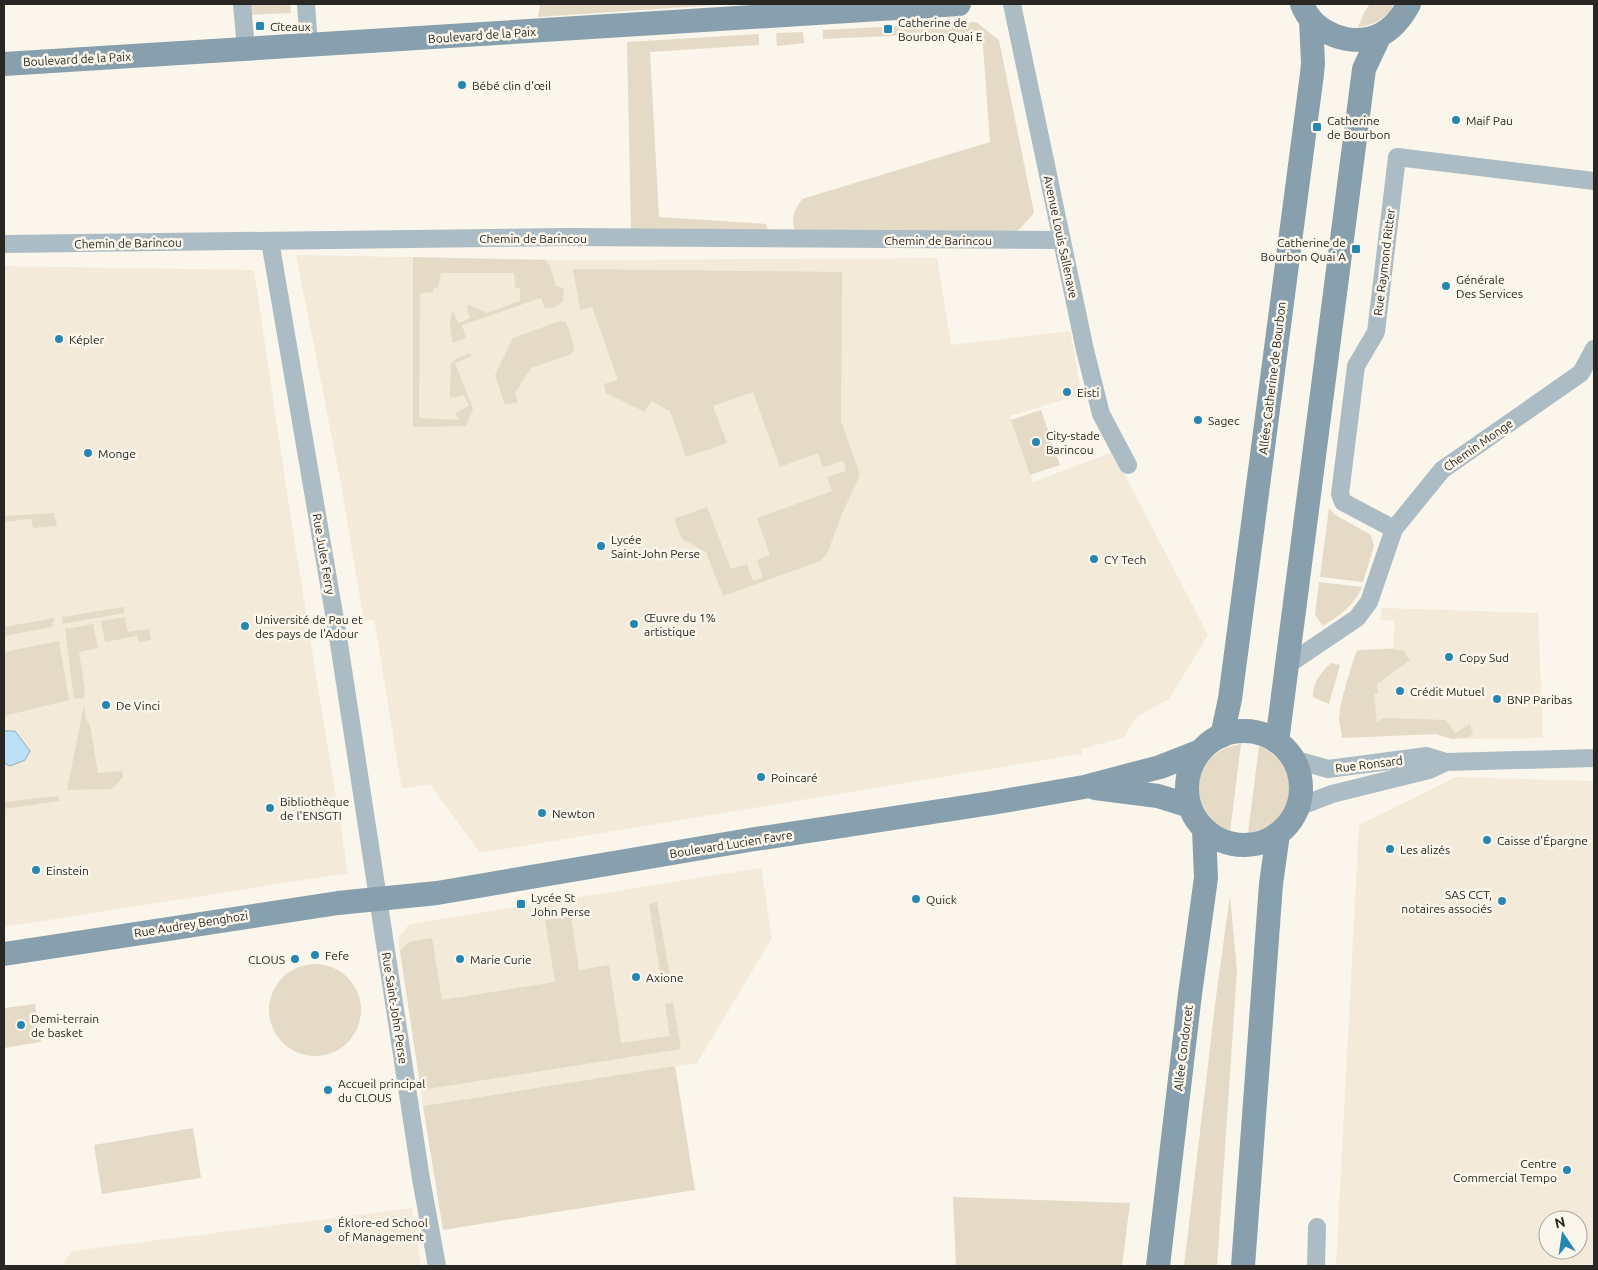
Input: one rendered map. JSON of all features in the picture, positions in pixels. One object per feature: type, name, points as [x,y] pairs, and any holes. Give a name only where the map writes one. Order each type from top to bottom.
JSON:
[{"type":"main road","name":"Boulevard de la Paix","points":[[4,64],[960,4]]},
{"type":"main road","points":[[1307,12],[1322,30],[1330,34],[1350,40],[1366,39],[1380,35],[1393,27],[1403,16],[1409,4]]},
{"type":"main road","name":"Allées Catherine de Bourbon","points":[[1222,736],[1230,699],[1313,68],[1307,12]]},
{"type":"main road","points":[[1277,742],[1364,69],[1380,35]]},
{"type":"main road","points":[[1234,732],[1263,734],[1277,742],[1293,759],[1301,784],[1298,807],[1287,826],[1268,840],[1246,845],[1231,844],[1218,839],[1204,830],[1190,806],[1187,785],[1193,762],[1201,751],[1211,742],[1234,732]]},
{"type":"main road","name":"Boulevard Lucien Favre","points":[[378,898],[417,896],[749,840],[1084,787],[1160,767],[1201,751]]},
{"type":"main road","name":"Boulevard Lucien Favre","points":[[1084,787],[1158,796],[1190,806]]},
{"type":"main road","name":"Allée Condorcet","points":[[1158,1266],[1206,878],[1204,830]]},
{"type":"main road","points":[[1243,1266],[1271,884],[1278,834]]},
{"type":"main road","name":"Rue Audrey Benghozi","points":[[4,954],[259,914],[378,898]]},
{"type":"street","points":[[242,4],[246,49]]},
{"type":"street","points":[[306,4],[309,45]]},
{"type":"street","name":"Avenue Louis Sallenave","points":[[1012,4],[1085,350],[1101,414],[1128,465]]},
{"type":"street","name":"Rue Raymond Ritter","points":[[1394,529],[1343,502],[1340,494],[1356,366],[1376,332],[1397,157],[1594,181]]},
{"type":"street","name":"Chemin de Barincou","points":[[4,244],[567,237],[1062,240]]},
{"type":"street","name":"Rue Jules Ferry","points":[[270,241],[338,637],[378,898]]},
{"type":"street","name":"Chemin Monge","points":[[1286,666],[1357,618],[1369,602],[1394,529],[1442,470],[1582,373],[1594,349]]},
{"type":"street","name":"Rue Ronsard","points":[[1293,759],[1328,769],[1427,756],[1446,762],[1594,758]]},
{"type":"street","name":"Rue Ronsard","points":[[1298,807],[1332,794],[1429,770],[1446,762]]},
{"type":"street","name":"Rue Saint-John Perse","points":[[378,898],[437,1266]]},
{"type":"street","points":[[1316,1266],[1317,1227]]},
{"type":"shaded area","points":[[250,4],[290,4],[291,13],[251,15]]},
{"type":"shaded area","points":[[540,4],[732,4],[538,17]]},
{"type":"shaded area","points":[[1370,4],[1394,4],[1388,13],[1379,20],[1369,25],[1358,27],[1365,11]]},
{"type":"shaded area","points":[[976,22],[999,40],[1034,213],[1017,232],[797,234],[793,220],[802,199],[990,142],[982,32],[823,39],[823,30]]},
{"type":"shaded area","points":[[803,32],[804,43],[777,46],[776,33]]},
{"type":"shaded area","points":[[759,34],[759,45],[650,52],[659,217],[766,224],[769,234],[631,233],[627,42]]},
{"type":"shaded area","points":[[296,255],[571,260],[937,258],[951,345],[1070,331],[1082,394],[1010,416],[1033,482],[1113,452],[1208,635],[1169,699],[1138,716],[1123,738],[1081,749],[1082,754],[480,853],[430,784],[402,789],[374,619],[364,622],[340,479]]},
{"type":"shaded area","points":[[413,257],[545,260],[550,266],[556,286],[564,289],[563,302],[555,307],[545,309],[541,298],[462,325],[466,338],[453,343],[450,327],[452,311],[459,323],[470,318],[467,307],[469,305],[487,313],[520,301],[520,289],[515,287],[514,273],[441,273],[438,288],[434,288],[433,292],[420,293],[419,418],[459,420],[455,413],[469,406],[464,395],[451,398],[450,396],[451,364],[456,359],[470,353],[472,356],[455,363],[473,409],[466,426],[413,427]]},
{"type":"shaded area","points":[[4,266],[254,270],[290,513],[348,873],[4,927]]},
{"type":"shaded area","points":[[573,269],[842,272],[841,421],[860,475],[842,514],[827,554],[820,561],[723,596],[706,552],[682,539],[674,519],[707,507],[731,569],[747,564],[753,581],[763,578],[757,560],[770,555],[757,518],[832,491],[827,477],[846,471],[843,461],[823,467],[818,453],[780,467],[753,392],[713,406],[727,443],[686,457],[670,411],[651,401],[645,412],[606,393],[604,384],[618,380],[592,307],[580,310]]},
{"type":"shaded area","points":[[560,321],[566,322],[574,345],[573,352],[531,368],[515,393],[518,402],[505,405],[495,375],[513,338]]},
{"type":"shaded area","name":"City-stade Barincou","points":[[1041,410],[1060,465],[1030,475],[1011,420]]},
{"type":"shaded area","points":[[1329,508],[1334,514],[1371,535],[1374,546],[1363,582],[1320,577]]},
{"type":"shaded area","points":[[54,513],[57,526],[33,528],[31,519],[4,522],[4,516]]},
{"type":"shaded area","points":[[1319,582],[1362,587],[1351,605],[1323,626],[1315,615]]},
{"type":"shaded area","points":[[124,607],[124,613],[63,624],[62,617]]},
{"type":"shaded area","points":[[1382,608],[1538,613],[1543,738],[1452,739],[1436,734],[1342,738],[1342,728],[1339,722],[1341,704],[1356,652],[1359,650],[1393,648],[1395,621],[1380,620]]},
{"type":"shaded area","points":[[125,617],[128,632],[149,629],[151,640],[139,642],[137,636],[105,642],[101,621]]},
{"type":"shaded area","points":[[54,618],[52,627],[4,636],[4,627]]},
{"type":"shaded area","points":[[93,624],[98,648],[79,652],[85,691],[83,699],[74,698],[65,629]]},
{"type":"shaded area","points":[[59,641],[69,700],[4,716],[4,652]]},
{"type":"shaded area","points":[[1393,649],[1404,651],[1410,660],[1377,684],[1378,693],[1374,694],[1377,722],[1383,718],[1446,720],[1455,733],[1470,724],[1473,733],[1469,737],[1452,739],[1436,734],[1342,738],[1339,721],[1340,710],[1356,652],[1359,650]]},
{"type":"shaded area","points":[[1331,663],[1340,665],[1329,704],[1313,697],[1313,692],[1318,679]]},
{"type":"shaded area","points":[[84,705],[85,717],[90,725],[98,773],[122,771],[123,777],[112,789],[67,790]]},
{"type":"shaded area","points":[[1241,744],[1230,832],[1219,826],[1210,817],[1200,796],[1199,785],[1206,763],[1225,749]]},
{"type":"shaded area","points":[[1259,746],[1279,760],[1289,781],[1290,792],[1288,803],[1282,814],[1273,823],[1258,831],[1248,833]]},
{"type":"shaded area","points":[[1456,777],[1594,781],[1594,1266],[1336,1266],[1359,825]]},
{"type":"shaded area","points":[[58,796],[59,801],[4,809],[4,802]]},
{"type":"shaded area","points":[[761,868],[772,938],[697,1063],[423,1106],[398,939],[409,924]]},
{"type":"shaded area","points":[[1230,896],[1237,971],[1217,1266],[1184,1266],[1217,989]]},
{"type":"shaded area","points":[[657,902],[671,982],[662,984],[649,904]]},
{"type":"shaded area","points":[[571,916],[579,970],[609,965],[621,1043],[670,1036],[665,1004],[673,1003],[681,1049],[421,1090],[400,950],[409,942],[432,938],[442,1000],[555,982],[545,920]]},
{"type":"shaded area","points":[[315,964],[333,968],[347,978],[357,992],[361,1010],[357,1028],[347,1042],[333,1052],[315,1056],[297,1052],[283,1042],[273,1028],[269,1010],[273,992],[283,978],[297,968]]},
{"type":"shaded area","name":"Demi-terrain de basket","points":[[35,1004],[41,1042],[4,1048],[4,1008]]},
{"type":"shaded area","points":[[675,1066],[695,1190],[443,1230],[423,1106]]},
{"type":"shaded area","points":[[193,1128],[201,1178],[102,1194],[94,1145]]},
{"type":"shaded area","points":[[953,1197],[1130,1203],[1122,1266],[956,1266]]},
{"type":"shaded area","name":"Éklore-ed School of Management","points":[[412,1208],[421,1266],[61,1266],[72,1251]]},
{"type":"water","points":[[4,731],[15,731],[30,751],[25,760],[10,766],[4,763]]},
{"type":"place","name":"Cîteaux","points":[[260,26]]},
{"type":"place","name":"Catherine de Bourbon Quai E","points":[[888,29]]},
{"type":"place","name":"Bébé clin d'œil","points":[[462,85]]},
{"type":"place","name":"Maif Pau","points":[[1456,120]]},
{"type":"place","name":"Catherine de Bourbon","points":[[1317,127]]},
{"type":"place","name":"Catherine de Bourbon Quai A","points":[[1356,249]]},
{"type":"place","name":"Générale Des Services","points":[[1446,286]]},
{"type":"place","name":"Képler","points":[[59,339]]},
{"type":"place","name":"Eisti","points":[[1067,392]]},
{"type":"place","name":"Sagec","points":[[1198,420]]},
{"type":"place","name":"City-stade Barincou","points":[[1036,442]]},
{"type":"place","name":"Monge","points":[[88,453]]},
{"type":"place","name":"Lycée Saint-John Perse","points":[[601,546]]},
{"type":"place","name":"CY Tech","points":[[1094,559]]},
{"type":"place","name":"Œuvre du 1% artistique","points":[[634,624]]},
{"type":"place","name":"Université de Pau et des pays de l'Adour","points":[[245,626]]},
{"type":"place","name":"Copy Sud","points":[[1449,657]]},
{"type":"place","name":"Crédit Mutuel","points":[[1400,691]]},
{"type":"place","name":"BNP Paribas","points":[[1497,699]]},
{"type":"place","name":"De Vinci","points":[[106,705]]},
{"type":"place","name":"Poincaré","points":[[761,777]]},
{"type":"place","name":"Bibliothèque de l'ENSGTI","points":[[270,808]]},
{"type":"place","name":"Newton","points":[[542,813]]},
{"type":"place","name":"Caisse d'Épargne","points":[[1487,840]]},
{"type":"place","name":"Les alizés","points":[[1390,849]]},
{"type":"place","name":"Einstein","points":[[36,870]]},
{"type":"place","name":"Quick","points":[[916,899]]},
{"type":"place","name":"SAS CCT, notaires associés","points":[[1502,901]]},
{"type":"place","name":"Lycée St John Perse","points":[[521,904]]},
{"type":"place","name":"Fefe","points":[[315,955]]},
{"type":"place","name":"CLOUS","points":[[295,959]]},
{"type":"place","name":"Marie Curie","points":[[460,959]]},
{"type":"place","name":"Axione","points":[[636,977]]},
{"type":"place","name":"Demi-terrain de basket","points":[[21,1025]]},
{"type":"place","name":"Accueil principal du CLOUS","points":[[328,1090]]},
{"type":"place","name":"Centre Commercial Tempo","points":[[1567,1170]]},
{"type":"place","name":"Éklore-ed School of Management","points":[[328,1229]]}]
